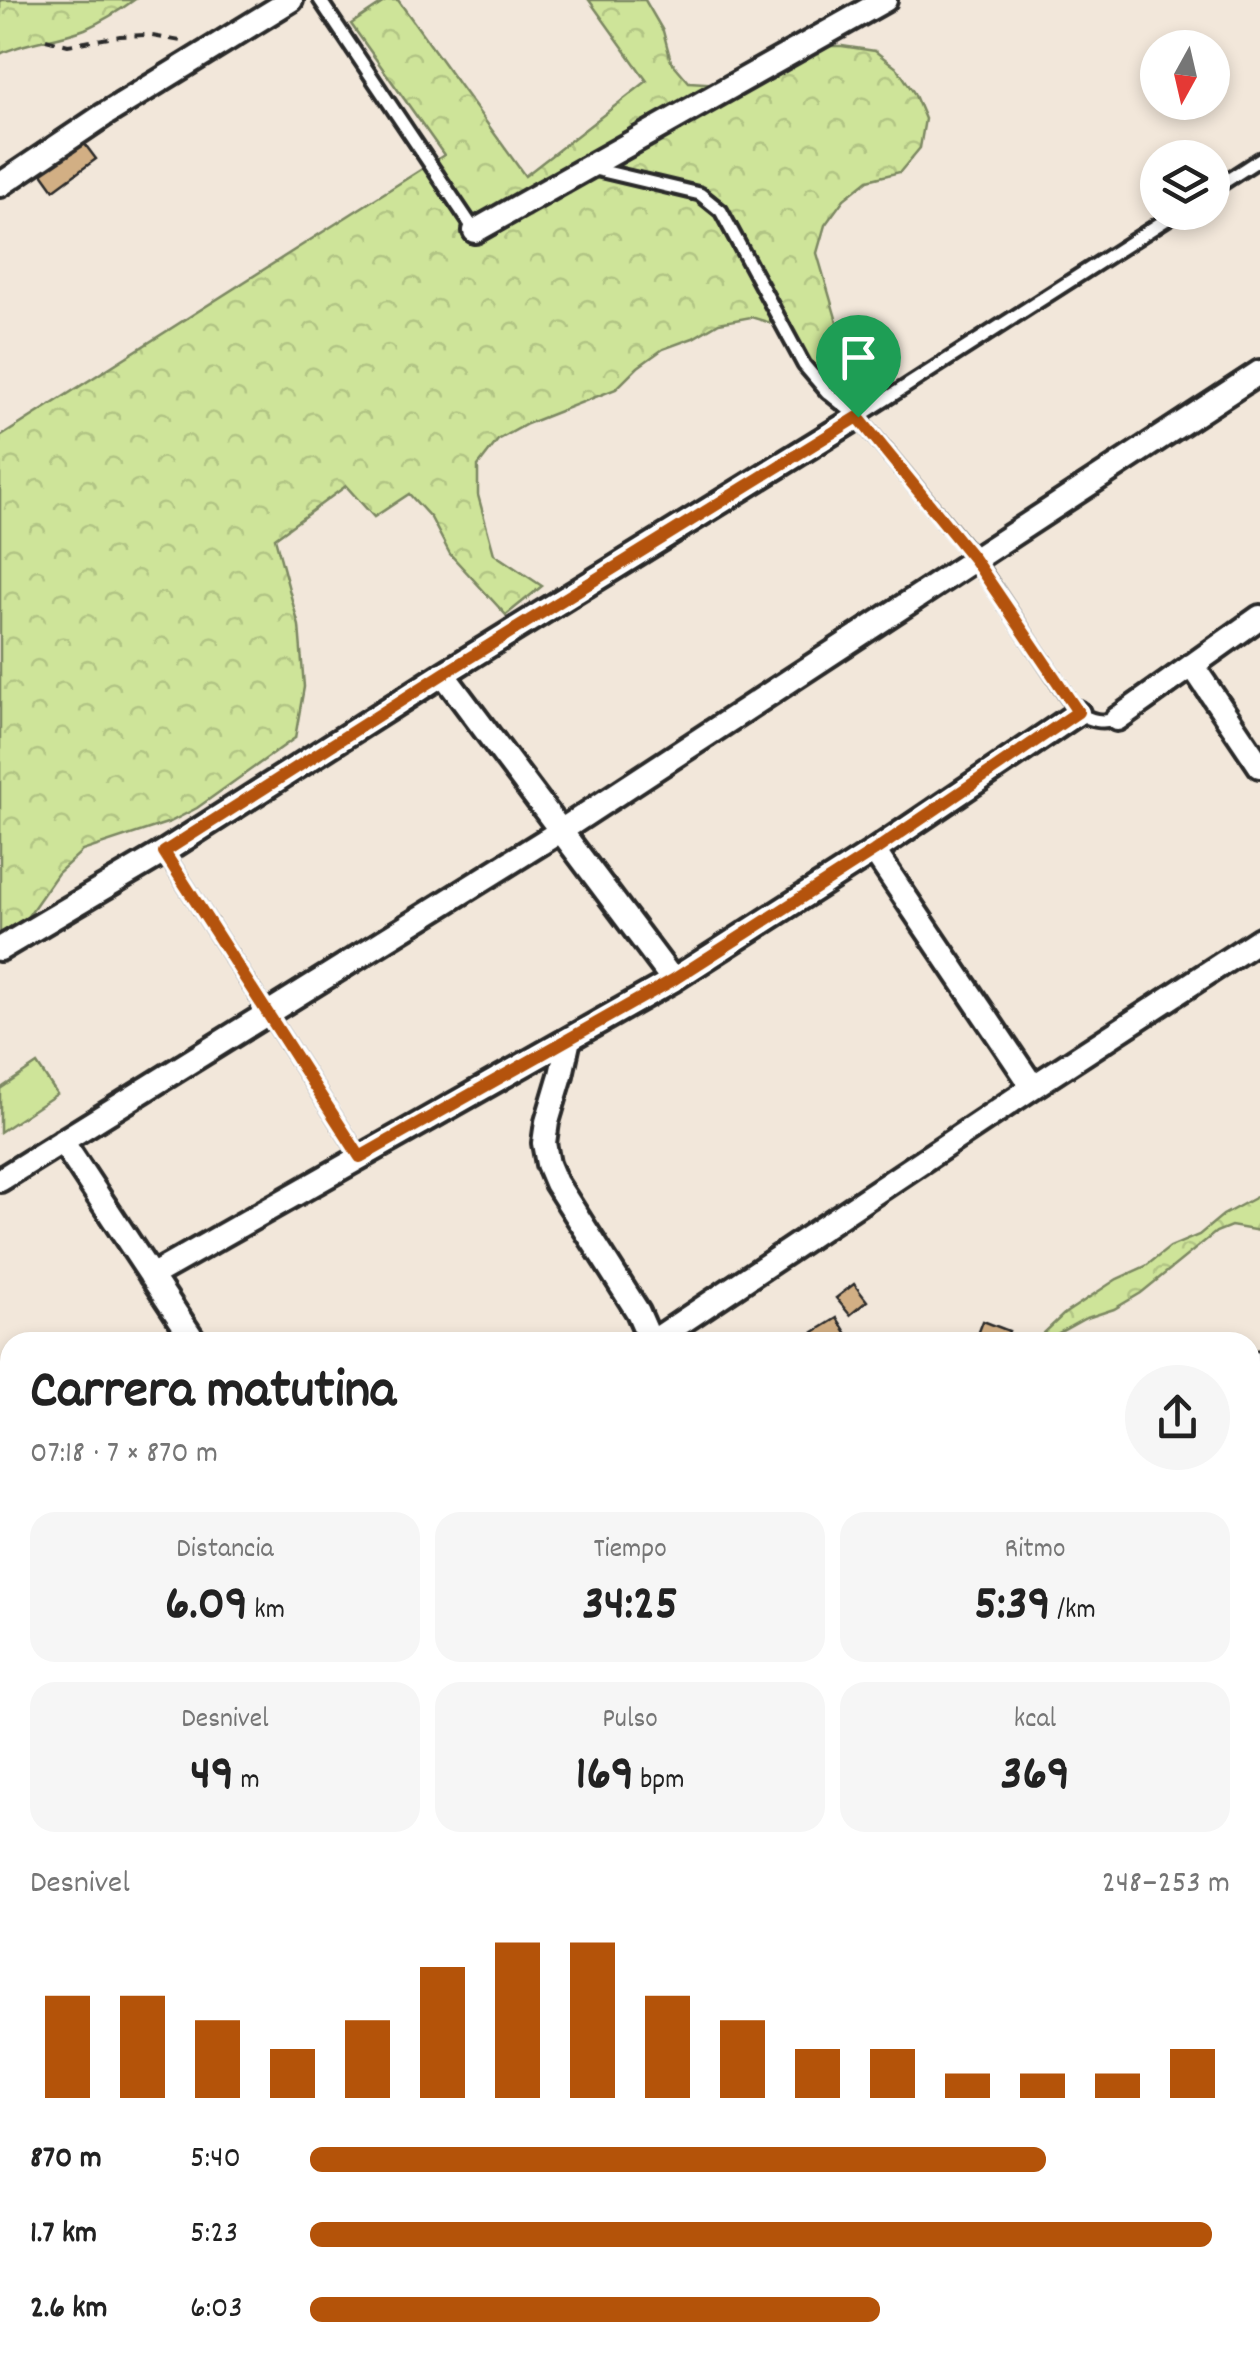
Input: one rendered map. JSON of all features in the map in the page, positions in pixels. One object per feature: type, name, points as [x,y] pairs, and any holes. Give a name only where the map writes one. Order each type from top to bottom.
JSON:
[{"type":"street","points":[[0,185],[291,0]]},
{"type":"street","points":[[476,231],[885,0]]},
{"type":"street","points":[[0,1180],[562,830],[1260,372]]},
{"type":"street","points":[[0,949],[164,852],[858,417]]},
{"type":"street","points":[[1117,719],[1260,617]]},
{"type":"street","points":[[1192,665],[1260,766]]},
{"type":"street","points":[[443,674],[673,980]]},
{"type":"street","points":[[151,1276],[673,980],[874,851],[1078,712]]},
{"type":"street","points":[[874,851],[1033,1087]]},
{"type":"street","points":[[667,1332],[1260,939]]},
{"type":"street","points":[[569,1039],[547,1122],[544,1144],[548,1164],[647,1332]]},
{"type":"street","points":[[62,1141],[188,1332]]},
{"type":"lane","points":[[320,0],[476,231]]},
{"type":"lane","points":[[1230,179],[1260,160]]},
{"type":"lane","points":[[589,168],[700,194],[721,211],[804,365],[827,392],[858,417],[974,559],[1078,712],[1102,722],[1117,719]]},
{"type":"lane","points":[[858,417],[1150,230]]},
{"type":"lane","points":[[164,852],[360,1157]]},
{"type":"path","points":[[46,39],[68,45],[147,35],[179,42],[221,43]]},
{"type":"green space","points":[[0,0],[134,0],[85,29],[0,54]]},
{"type":"green space","points":[[387,0],[398,0],[525,176],[647,81],[589,0],[645,0],[663,31],[671,61],[689,82],[721,84],[812,46],[875,51],[898,69],[925,119],[920,148],[900,172],[868,180],[844,199],[825,225],[817,253],[852,373],[827,392],[781,326],[751,317],[719,323],[663,349],[616,389],[527,424],[498,440],[478,466],[478,495],[494,554],[542,586],[506,615],[450,554],[431,518],[409,494],[374,517],[346,486],[275,538],[299,626],[304,687],[295,738],[197,808],[170,822],[82,851],[58,873],[0,956],[0,437],[444,155],[351,24]]},
{"type":"green space","points":[[37,1064],[57,1094],[0,1132],[0,1089]]},
{"type":"green space","points":[[1260,1195],[1260,1231],[1231,1226],[1216,1232],[1141,1293],[1114,1309],[1061,1332],[1045,1332],[1064,1314],[1117,1279],[1146,1266],[1170,1247],[1199,1235],[1223,1215]]},
{"type":"building","points":[[81,139],[96,159],[54,190],[39,169]]},
{"type":"building","points":[[854,1284],[867,1301],[850,1315],[836,1298]]},
{"type":"building","points":[[837,1318],[846,1332],[814,1332]]},
{"type":"building","points":[[983,1321],[1009,1331],[1009,1332],[979,1332]]},
{"type":"route","points":[[858,417],[974,559],[1078,712],[874,851],[673,980],[360,1157],[164,852],[858,417]]}]
